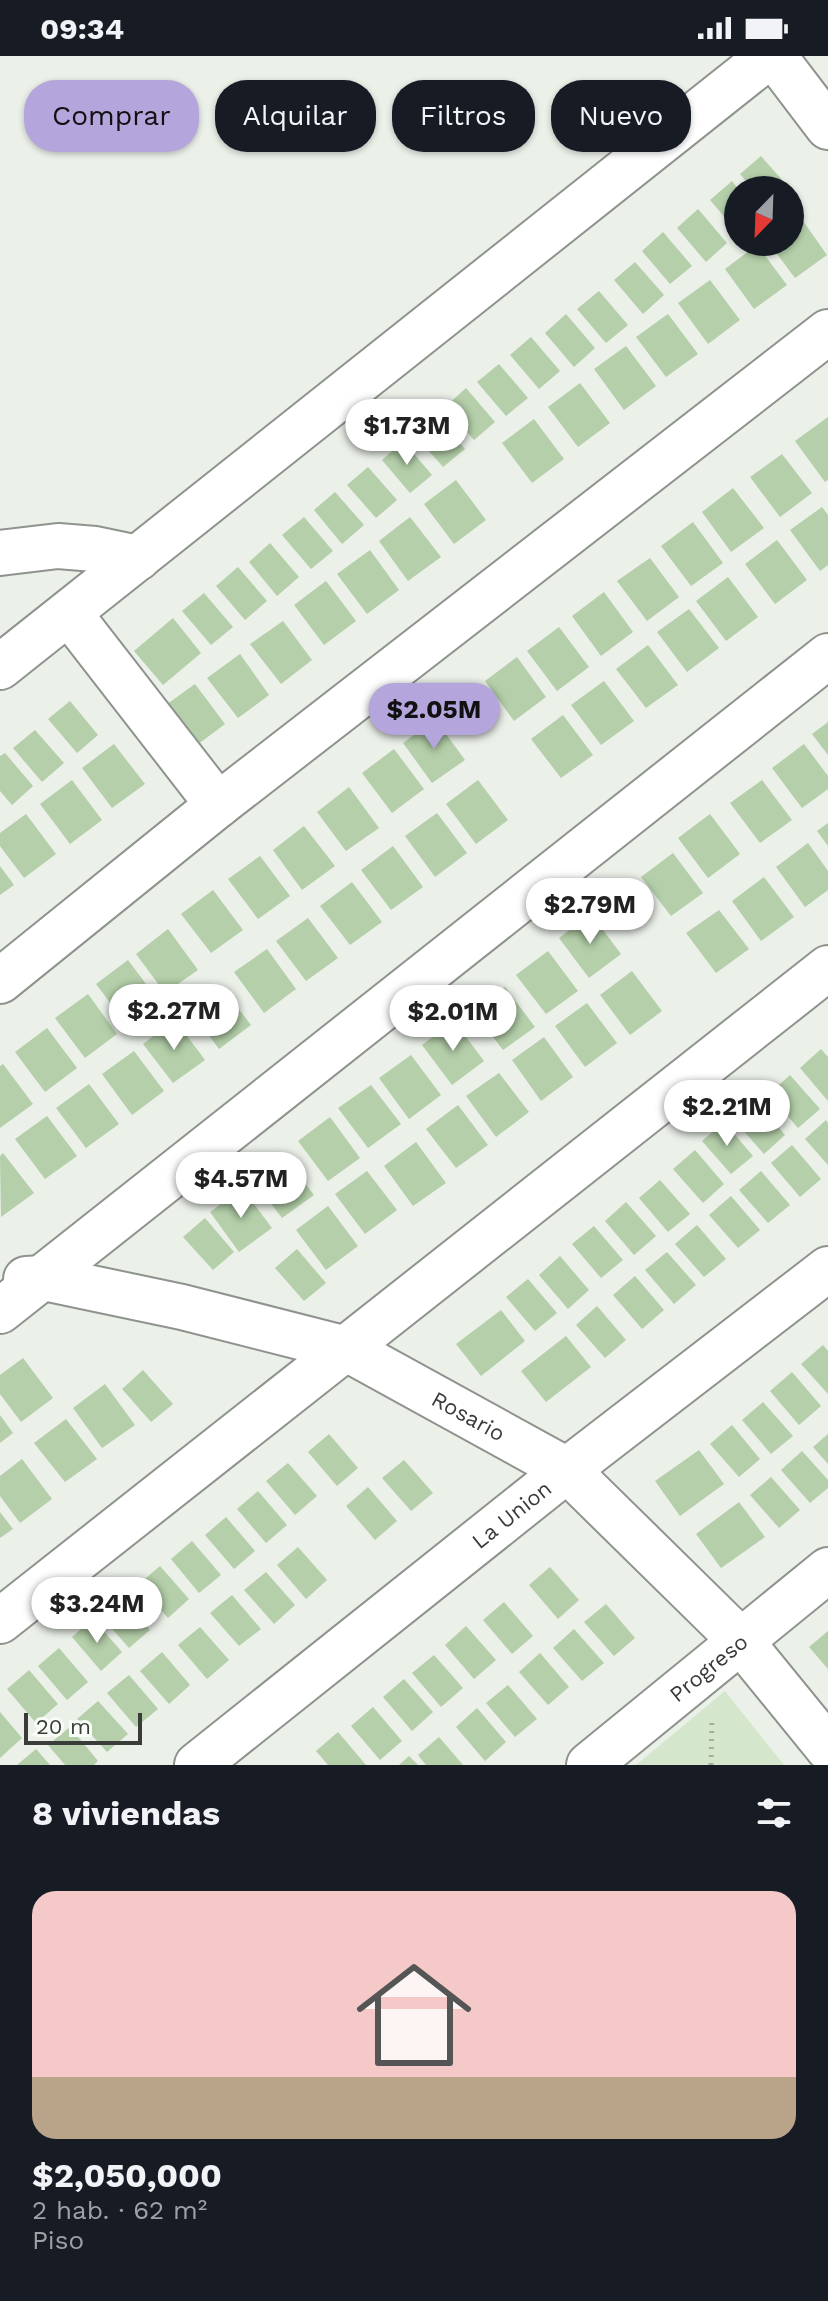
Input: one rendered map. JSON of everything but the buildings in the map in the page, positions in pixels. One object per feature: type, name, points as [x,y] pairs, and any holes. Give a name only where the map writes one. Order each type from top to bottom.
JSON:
[{"type":"street","points":[[0,667],[772,56],[828,127]]},
{"type":"street","points":[[0,981],[218,805],[828,332]]},
{"type":"street","points":[[0,553],[58,546],[95,549],[138,558]]},
{"type":"street","points":[[69,613],[218,805]]},
{"type":"street","points":[[0,1311],[828,656]]},
{"type":"street","points":[[0,1621],[828,968]]},
{"type":"street","name":"La Union","points":[[197,1765],[567,1470],[828,1269]]},
{"type":"street","name":"Rosario","points":[[0,1281],[44,1278],[182,1307],[347,1349],[567,1470],[740,1640],[828,1748]]},
{"type":"street","name":"Progreso","points":[[589,1765],[828,1570]]},
{"type":"path","points":[[711,1765],[712,1702]]},
{"type":"green space","points":[[725,1691],[784,1765],[636,1765]]}]
